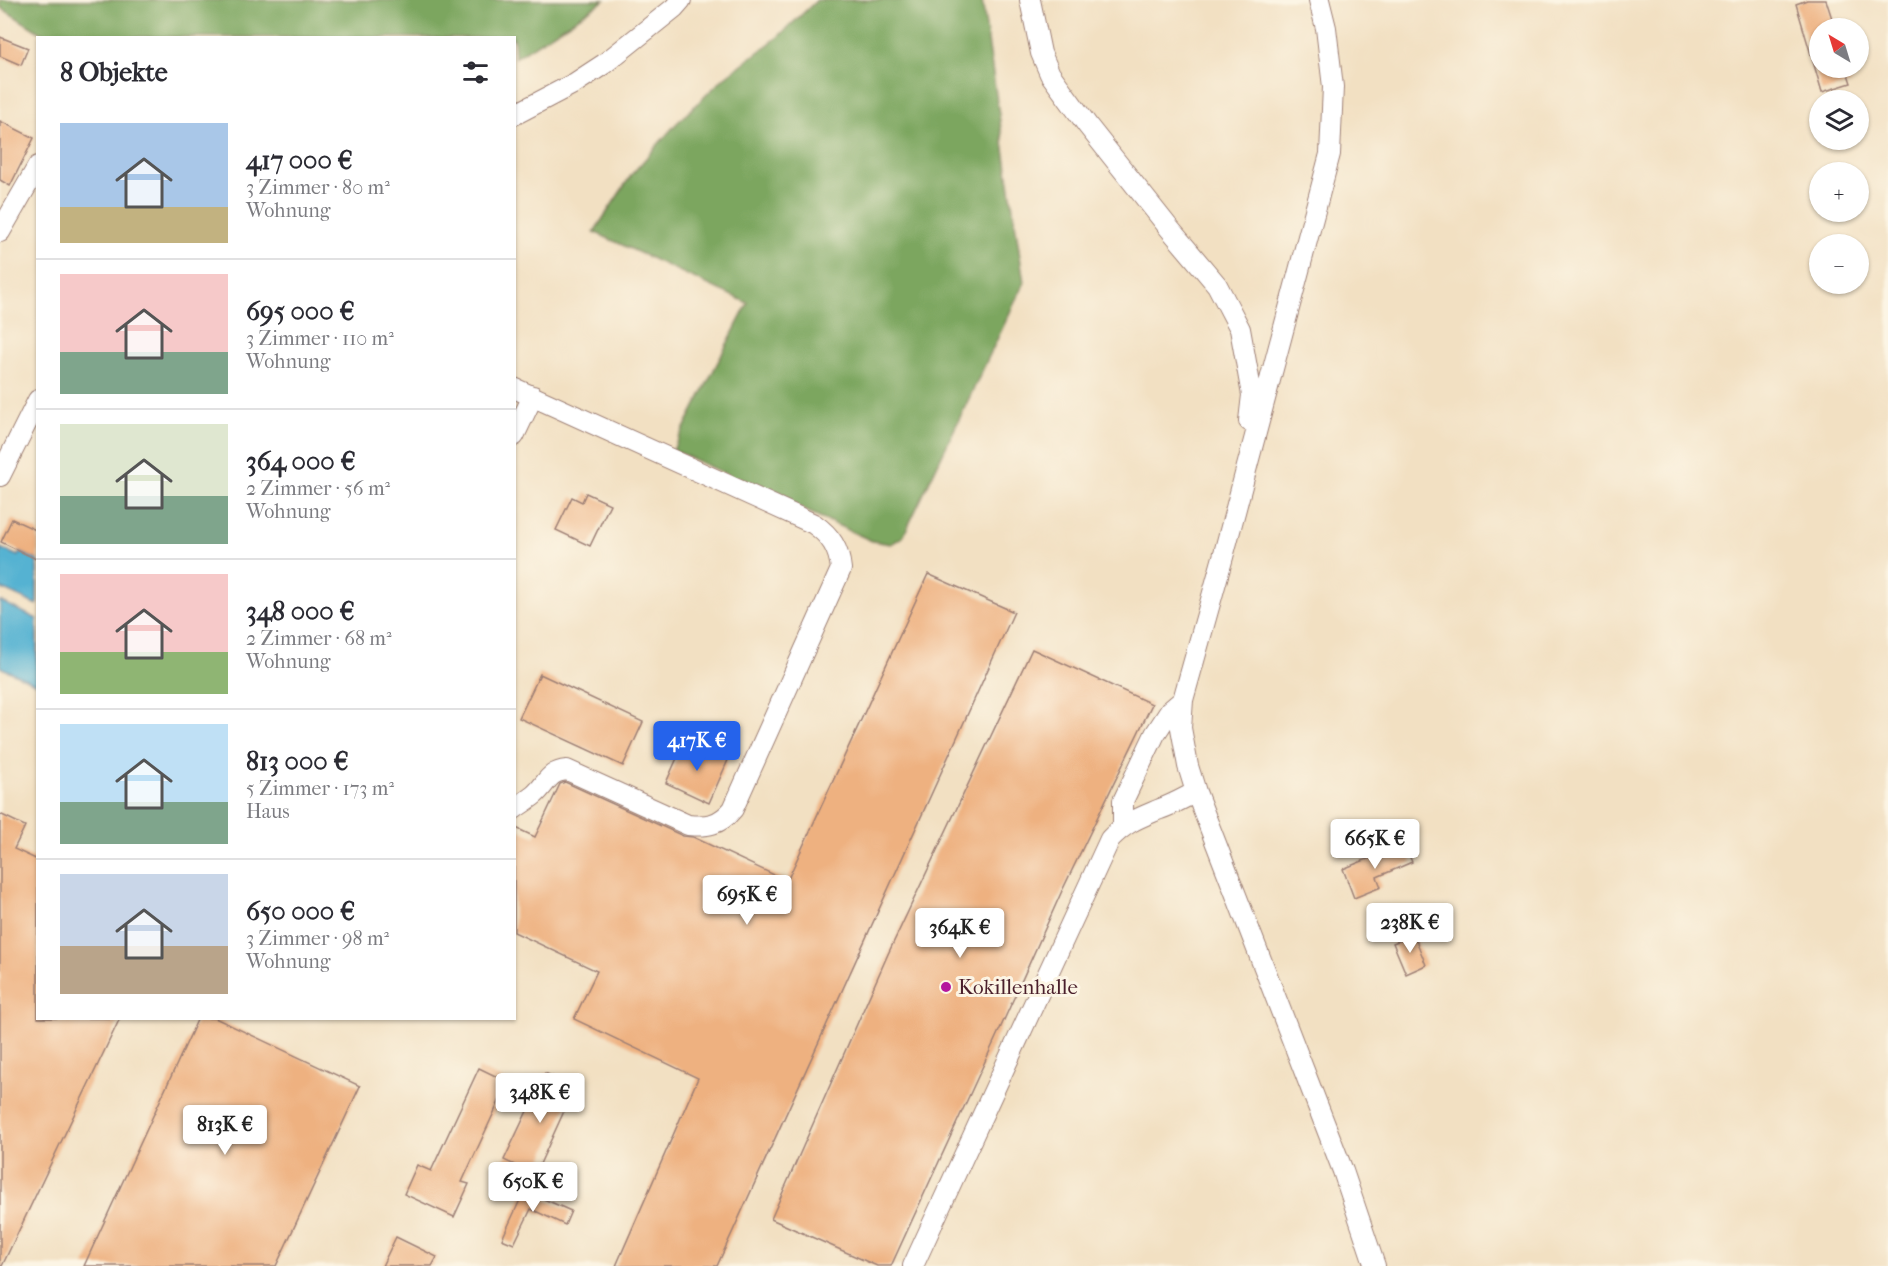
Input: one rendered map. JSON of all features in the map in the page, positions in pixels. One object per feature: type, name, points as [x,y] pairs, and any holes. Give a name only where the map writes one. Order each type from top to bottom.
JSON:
[{"type":"lane","points":[[516,114],[575,83],[604,64],[681,0]]},
{"type":"lane","points":[[1030,0],[1041,53],[1050,74],[1095,135],[1217,285],[1240,329],[1252,394],[1243,480]]},
{"type":"lane","points":[[1319,0],[1326,28],[1333,87],[1330,154],[1183,700],[1181,728],[1188,766],[1196,792],[1343,1171],[1375,1266]]},
{"type":"lane","points":[[0,232],[36,169]]},
{"type":"lane","points":[[516,389],[814,524],[825,532],[836,546],[841,569],[733,809],[725,818],[703,827],[688,825],[567,770],[556,771],[545,780],[536,793],[516,807]]},
{"type":"lane","points":[[516,432],[533,396]]},
{"type":"lane","points":[[0,476],[36,404]]},
{"type":"lane","points":[[1122,826],[1123,801],[1155,734],[1170,711],[1183,700]]},
{"type":"lane","points":[[913,1266],[1110,839],[1122,826],[1196,792]]},
{"type":"green space","points":[[0,0],[605,0],[516,57],[516,36],[45,36],[0,7]]},
{"type":"green space","points":[[817,0],[982,0],[1024,283],[903,537],[891,544],[872,541],[673,450],[748,303],[594,232],[632,174],[676,124],[725,77],[778,37]]},
{"type":"water","points":[[0,548],[18,556],[20,552],[36,560],[36,605],[0,588]]},
{"type":"water","points":[[0,601],[36,619],[36,684],[0,667]]},
{"type":"building","points":[[1807,0],[1826,0],[1832,18],[1809,18],[1809,48],[1796,4]]},
{"type":"building","points":[[0,37],[28,48],[21,65],[0,56]]},
{"type":"building","points":[[1818,78],[1849,78],[1851,83],[1828,90],[1821,90]]},
{"type":"building","points":[[0,121],[34,138],[10,186],[0,180]]},
{"type":"building","points":[[586,493],[610,504],[590,546],[556,530],[572,497],[582,502]]},
{"type":"building","points":[[12,519],[36,530],[36,559],[1,542]]},
{"type":"building","points":[[928,574],[1014,612],[717,1266],[616,1266],[698,1078],[574,1019],[597,971],[516,933],[516,828],[535,837],[560,784],[565,782],[683,836],[693,837],[787,881]]},
{"type":"building","name":"Kokillenhalle","points":[[1032,649],[1152,704],[1061,893],[891,1266],[877,1266],[771,1219],[888,954]]},
{"type":"building","points":[[540,674],[643,722],[623,766],[519,718]]},
{"type":"building","points":[[685,740],[728,760],[709,803],[666,783]]},
{"type":"building","points":[[0,814],[25,826],[14,849],[36,859],[36,1020],[119,1020],[2,1266],[0,1266]]},
{"type":"building","points":[[1404,844],[1412,862],[1377,877],[1381,887],[1354,898],[1343,869]]},
{"type":"building","points":[[1414,935],[1426,965],[1406,974],[1393,943]]},
{"type":"building","points":[[197,1020],[219,1020],[360,1086],[276,1266],[84,1266]]},
{"type":"building","points":[[479,1068],[508,1082],[462,1182],[469,1184],[454,1217],[404,1194],[417,1165],[431,1171]]},
{"type":"building","points":[[545,1073],[575,1087],[535,1175],[504,1160]]},
{"type":"building","points":[[526,1187],[538,1193],[537,1196],[571,1211],[565,1225],[531,1209],[514,1244],[502,1239]]},
{"type":"building","points":[[396,1237],[437,1257],[432,1266],[382,1266]]},
{"type":"place","name":"Kokillenhalle","points":[[946,987]]}]
